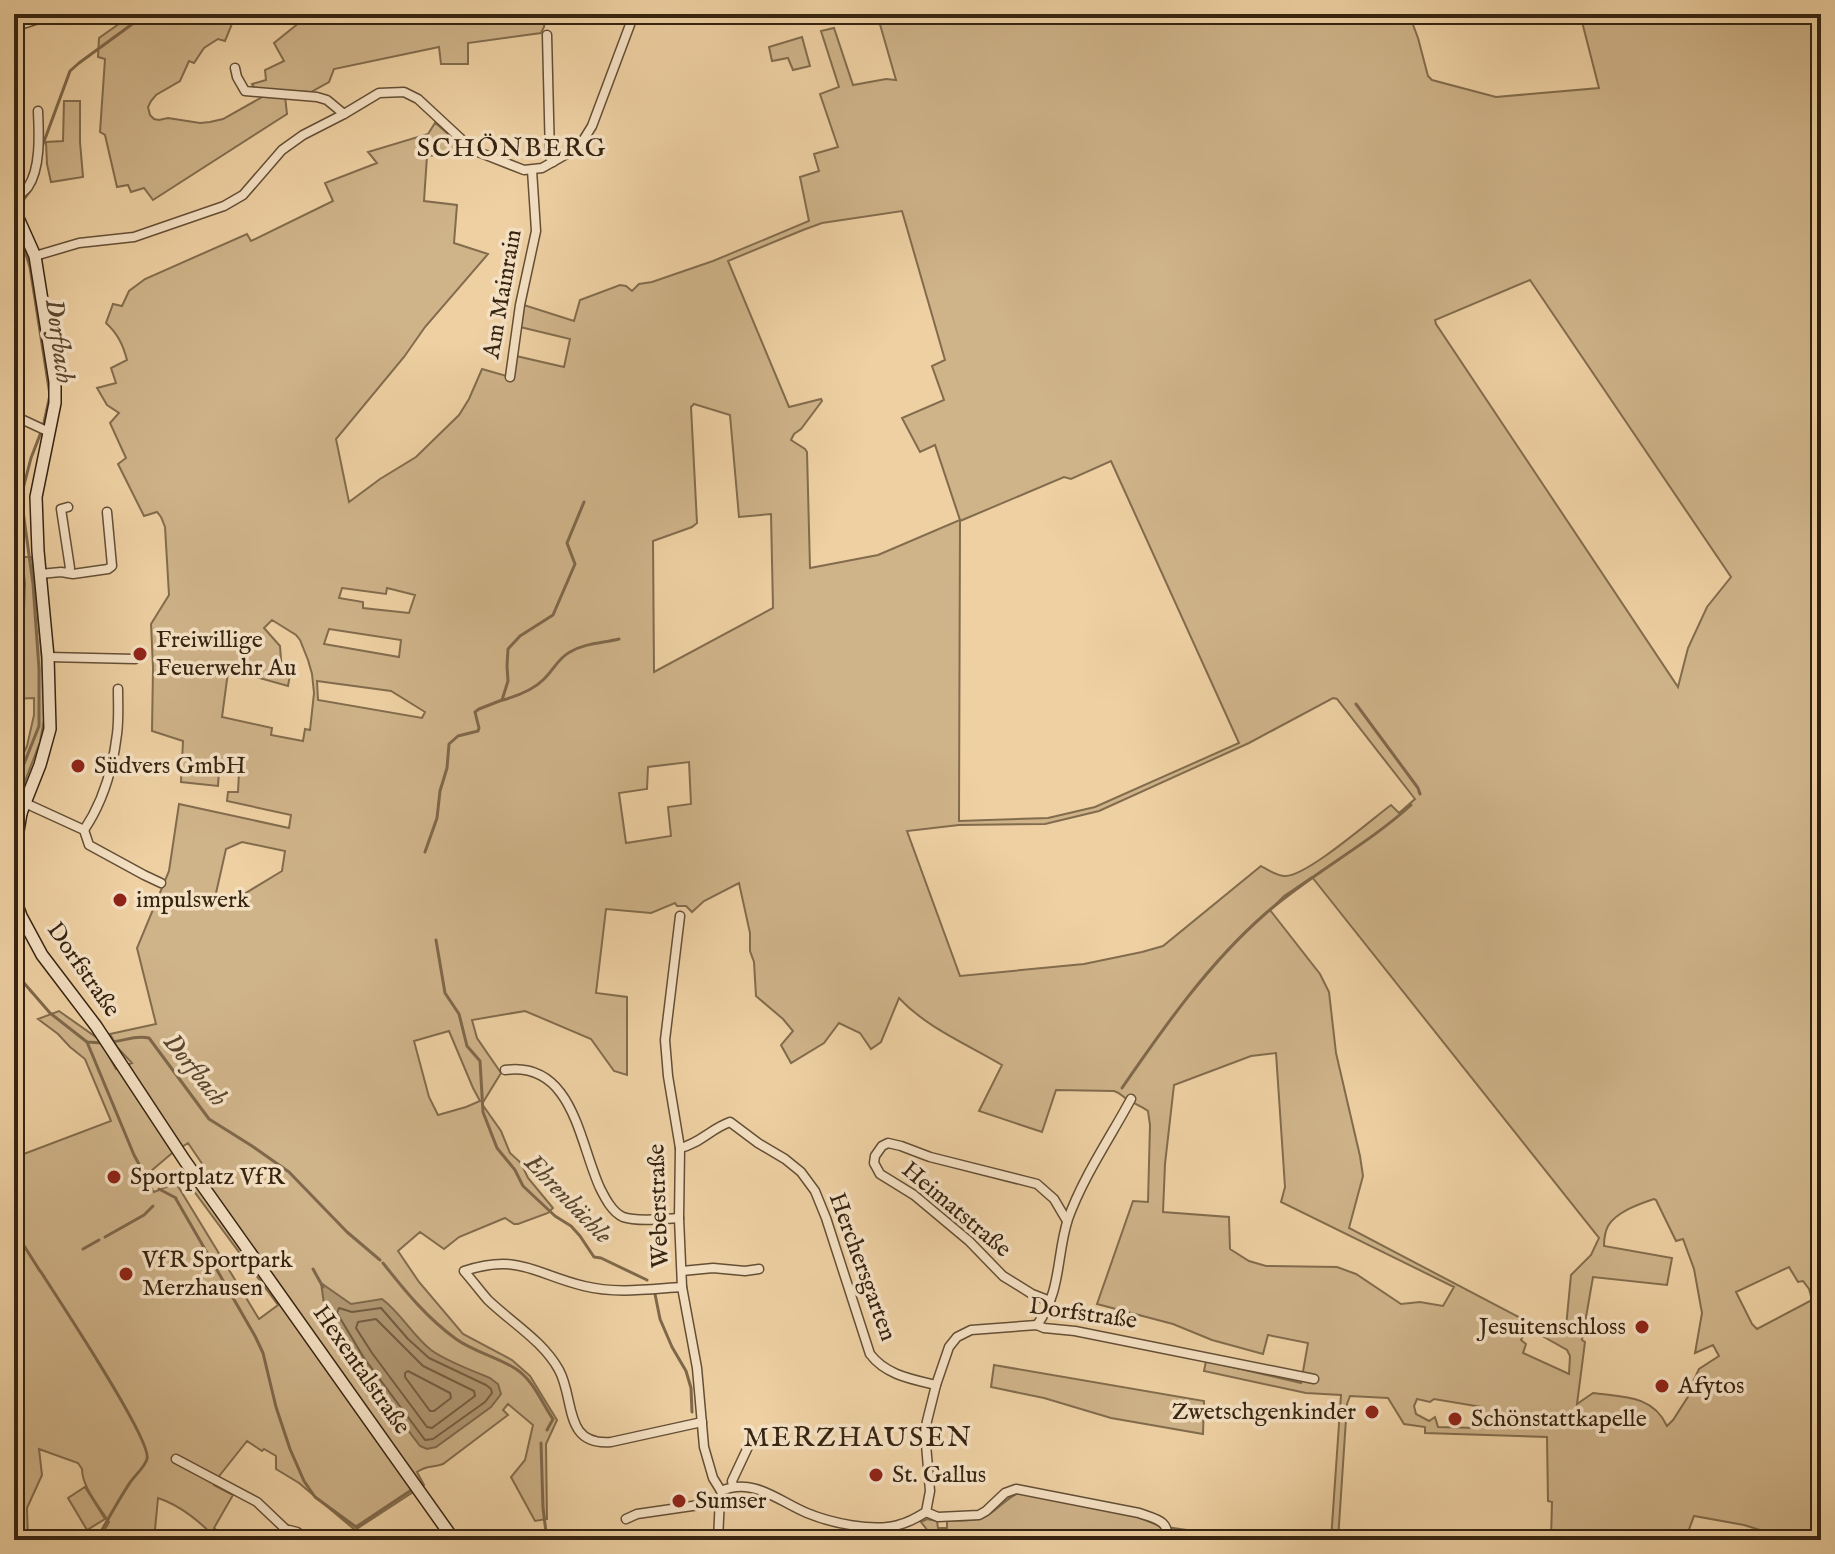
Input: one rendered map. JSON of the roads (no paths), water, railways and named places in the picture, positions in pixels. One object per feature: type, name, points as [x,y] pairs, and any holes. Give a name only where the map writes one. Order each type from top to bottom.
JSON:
[{"type":"main road","points":[[14,209],[35,256],[55,382],[55,403],[44,429],[36,497],[50,729],[43,756],[20,813],[14,855]]},
{"type":"main road","name":"Dorfstraße","points":[[14,897],[42,955],[123,1066]]},
{"type":"main road","name":"Hexentalstraße","points":[[123,1066],[185,1161],[454,1540]]},
{"type":"street","points":[[14,27],[53,14]]},
{"type":"street","points":[[35,256],[79,243],[134,237],[224,206],[243,195],[282,150],[379,93],[404,92],[418,99],[473,150],[511,166],[532,170],[553,162],[579,147],[592,126],[634,14]]},
{"type":"street","points":[[547,35],[550,157],[553,162]]},
{"type":"street","points":[[235,68],[245,91],[317,97],[344,114]]},
{"type":"street","points":[[14,200],[28,187],[35,174],[38,111]]},
{"type":"street","name":"Am Mainrain","points":[[510,377],[520,305],[536,231],[532,170]]},
{"type":"street","points":[[14,418],[44,429]]},
{"type":"street","points":[[68,507],[61,509],[70,568],[68,573]]},
{"type":"street","points":[[40,574],[73,574],[112,566],[107,512]]},
{"type":"street","points":[[48,657],[135,659]]},
{"type":"street","points":[[84,830],[97,811],[113,754],[117,734],[118,689]]},
{"type":"street","points":[[20,813],[84,830]]},
{"type":"street","points":[[84,830],[89,845],[161,883]]},
{"type":"street","name":"Weberstraße","points":[[680,916],[665,1040],[680,1148],[682,1287],[697,1368],[704,1447],[721,1491]]},
{"type":"street","points":[[505,1070],[520,1068],[537,1072],[560,1089],[596,1178],[612,1208],[623,1217],[679,1218]]},
{"type":"street","points":[[1037,1325],[1055,1290],[1067,1221],[1082,1187],[1131,1099]]},
{"type":"street","name":"Herchersgarten","points":[[680,1148],[690,1146],[730,1122],[801,1172],[815,1191],[826,1218],[870,1354],[888,1371],[936,1385]]},
{"type":"street","name":"Heimatstraße","points":[[1050,1301],[1003,1276],[969,1241],[914,1195],[880,1174],[874,1163],[875,1156],[888,1143],[1037,1184],[1054,1199],[1067,1221]]},
{"type":"street","points":[[682,1287],[598,1288],[514,1264],[480,1266],[464,1271],[487,1298],[530,1335],[551,1358],[564,1381],[572,1419],[587,1439],[611,1442],[702,1422]]},
{"type":"street","points":[[682,1271],[759,1269]]},
{"type":"street","name":"Dorfstraße","points":[[926,1512],[930,1472],[925,1433],[936,1385],[949,1347],[957,1337],[971,1330],[1037,1325],[1314,1379]]},
{"type":"street","points":[[733,1486],[732,1481],[748,1447]]},
{"type":"street","points":[[176,1459],[257,1502],[297,1540]]},
{"type":"street","points":[[718,1540],[721,1491],[742,1486],[769,1494],[825,1520],[882,1528],[899,1525],[926,1512],[938,1517],[979,1515],[1005,1493],[1016,1489],[1139,1513],[1166,1526],[1167,1540]]},
{"type":"street","points":[[626,1519],[637,1514],[720,1502]]},
{"type":"street","points":[[287,1530],[309,1540]]},
{"type":"water","points":[[321,1283],[351,1304],[382,1299],[431,1350],[490,1378],[498,1384],[501,1394],[491,1407],[436,1447],[427,1449],[420,1446],[357,1363],[337,1331],[324,1304]]},
{"type":"waterway","points":[[42,147],[70,71],[146,14]]},
{"type":"waterway","points":[[22,202],[29,192]]},
{"type":"waterway","name":"Dorfbach","points":[[14,228],[30,267],[50,395],[23,489],[39,669],[39,726],[14,789]]},
{"type":"waterway","name":"Ehrenbächle","points":[[425,852],[437,818],[449,744],[458,736],[478,731],[475,712],[502,700],[508,681],[508,649],[520,636],[553,615],[575,564],[567,543],[584,502]]},
{"type":"waterway","points":[[503,700],[534,687],[570,652],[619,639]]},
{"type":"waterway","points":[[165,672],[167,659]]},
{"type":"waterway","points":[[1356,704],[1420,794]]},
{"type":"waterway","points":[[1122,1088],[1188,997],[1244,933],[1300,886],[1376,834],[1411,805]]},
{"type":"waterway","name":"Ehrenbächle","points":[[436,940],[445,993],[459,1014],[467,1046],[480,1061],[483,1112],[497,1148],[515,1170],[523,1186],[555,1216],[571,1226],[594,1257],[647,1280]]},
{"type":"waterway","name":"Dorfbach","points":[[14,964],[24,983],[50,1013],[87,1042],[103,1043]]},
{"type":"waterway","name":"Dorfbach","points":[[110,1042],[149,1038],[209,1119],[289,1172],[347,1232],[380,1260]]},
{"type":"waterway","points":[[87,1042],[147,1179]]},
{"type":"waterway","points":[[159,1189],[176,1198]]},
{"type":"waterway","points":[[176,1199],[263,1353],[290,1449],[315,1497],[356,1527],[410,1491]]},
{"type":"waterway","points":[[105,1237],[144,1215],[153,1206]]},
{"type":"waterway","points":[[14,1230],[40,1271]]},
{"type":"waterway","points":[[83,1249],[99,1240]]},
{"type":"waterway","name":"Dorfbach","points":[[383,1263],[417,1304],[445,1331],[463,1344],[522,1374],[553,1419],[547,1430]]},
{"type":"waterway","name":"Dorfbach","points":[[313,1269],[323,1287]]},
{"type":"waterway","points":[[41,1272],[120,1398],[145,1447],[146,1462],[129,1484],[98,1537]]},
{"type":"waterway","name":"Ehrenbächle","points":[[655,1294],[660,1319],[686,1371],[691,1388],[692,1412]]},
{"type":"waterway","name":"Dorfbach","points":[[541,1443],[547,1540]]},
{"type":"place","name":"Freiwillige Feuerwehr Au","points":[[140,654]]},
{"type":"place","name":"Südvers GmbH","points":[[78,766]]},
{"type":"place","name":"impulswerk","points":[[120,900]]},
{"type":"place","name":"Sportplatz VfR","points":[[114,1177]]},
{"type":"place","name":"VfR Sportpark Merzhausen","points":[[126,1274]]},
{"type":"place","name":"Jesuitenschloss","points":[[1642,1327]]},
{"type":"place","name":"Afytos","points":[[1662,1386]]},
{"type":"place","name":"Zwetschgenkinder","points":[[1372,1412]]},
{"type":"place","name":"Schönstattkapelle","points":[[1455,1419]]},
{"type":"place","name":"St. Gallus","points":[[876,1475]]},
{"type":"place","name":"Sumser","points":[[679,1501]]},
{"type":"district","name":"SCHÖNBERG","points":[[512,148]]},
{"type":"district","name":"MERZHAUSEN","points":[[858,1438]]}]
